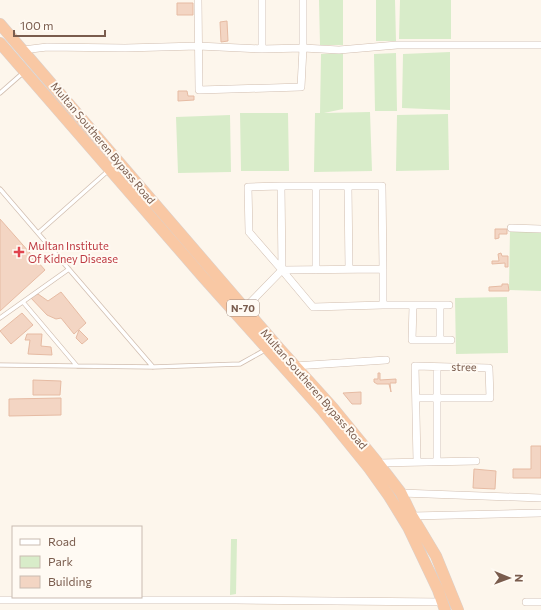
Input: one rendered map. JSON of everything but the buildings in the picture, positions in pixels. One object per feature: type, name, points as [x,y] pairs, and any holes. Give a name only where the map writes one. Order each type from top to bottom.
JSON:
[{"type":"highway","name":"Multan Southeren Bypass Road","points":[[0,24],[244,309],[333,408],[378,463],[401,493],[412,516],[436,556],[458,610]]},
{"type":"highway","name":"Multan Southeren Bypass Road","points":[[0,43],[322,410],[369,468],[389,496],[408,527],[444,606]]},
{"type":"street","points":[[198,0],[199,90],[301,87],[303,0]]},
{"type":"street","points":[[262,0],[262,49]]},
{"type":"street","points":[[23,50],[46,47],[125,48],[198,46],[339,50],[397,45],[541,45]]},
{"type":"street","points":[[244,309],[282,270],[281,186]]},
{"type":"street","points":[[316,186],[316,270]]},
{"type":"street","points":[[348,186],[349,269]]},
{"type":"street","points":[[383,305],[382,186],[248,187],[249,232],[313,307],[449,305]]},
{"type":"street","points":[[511,228],[541,229]]},
{"type":"street","points":[[282,270],[383,269]]},
{"type":"street","points":[[440,305],[440,340]]},
{"type":"street","points":[[412,306],[412,340],[451,340]]},
{"type":"street","points":[[294,366],[386,360]]},
{"type":"street","name":"stree","points":[[416,398],[490,398],[489,368],[415,366],[417,462]]},
{"type":"street","points":[[437,367],[436,398],[438,462]]},
{"type":"street","points":[[378,463],[476,461]]},
{"type":"street","points":[[401,493],[541,498]]},
{"type":"street","points":[[412,516],[541,513]]},
{"type":"street","points":[[0,600],[235,600],[444,606]]},
{"type":"street","points":[[526,602],[541,602]]},
{"type":"lane","points":[[0,93],[25,72]]},
{"type":"lane","points":[[38,232],[110,169]]},
{"type":"lane","points":[[0,189],[154,367]]},
{"type":"lane","points":[[0,318],[69,268]]},
{"type":"lane","points":[[23,302],[77,366]]},
{"type":"lane","points":[[0,365],[154,367],[240,364],[267,349]]},
{"type":"green space","points":[[319,0],[343,0],[343,45],[320,45]]},
{"type":"green space","points":[[376,0],[395,0],[396,41],[376,41]]},
{"type":"green space","points":[[400,0],[451,0],[451,39],[399,39]]},
{"type":"green space","points":[[450,52],[450,110],[402,108],[403,54]]},
{"type":"green space","points":[[343,53],[343,109],[324,113],[370,112],[372,171],[314,172],[315,113],[320,113],[321,54]]},
{"type":"green space","points":[[396,53],[397,111],[375,111],[374,54]]},
{"type":"green space","points":[[240,113],[288,113],[289,171],[241,171]]},
{"type":"green space","points":[[448,114],[449,170],[396,171],[397,115]]},
{"type":"green space","points":[[230,115],[231,172],[178,173],[176,117]]},
{"type":"green space","points":[[510,230],[541,231],[541,291],[509,290]]},
{"type":"green space","points":[[507,297],[508,353],[456,354],[455,298]]},
{"type":"green space","points":[[231,539],[237,539],[236,594],[230,595]]},
{"type":"place","name":"Multan Institute Of Kidney Disease","points":[[19,252]]}]
